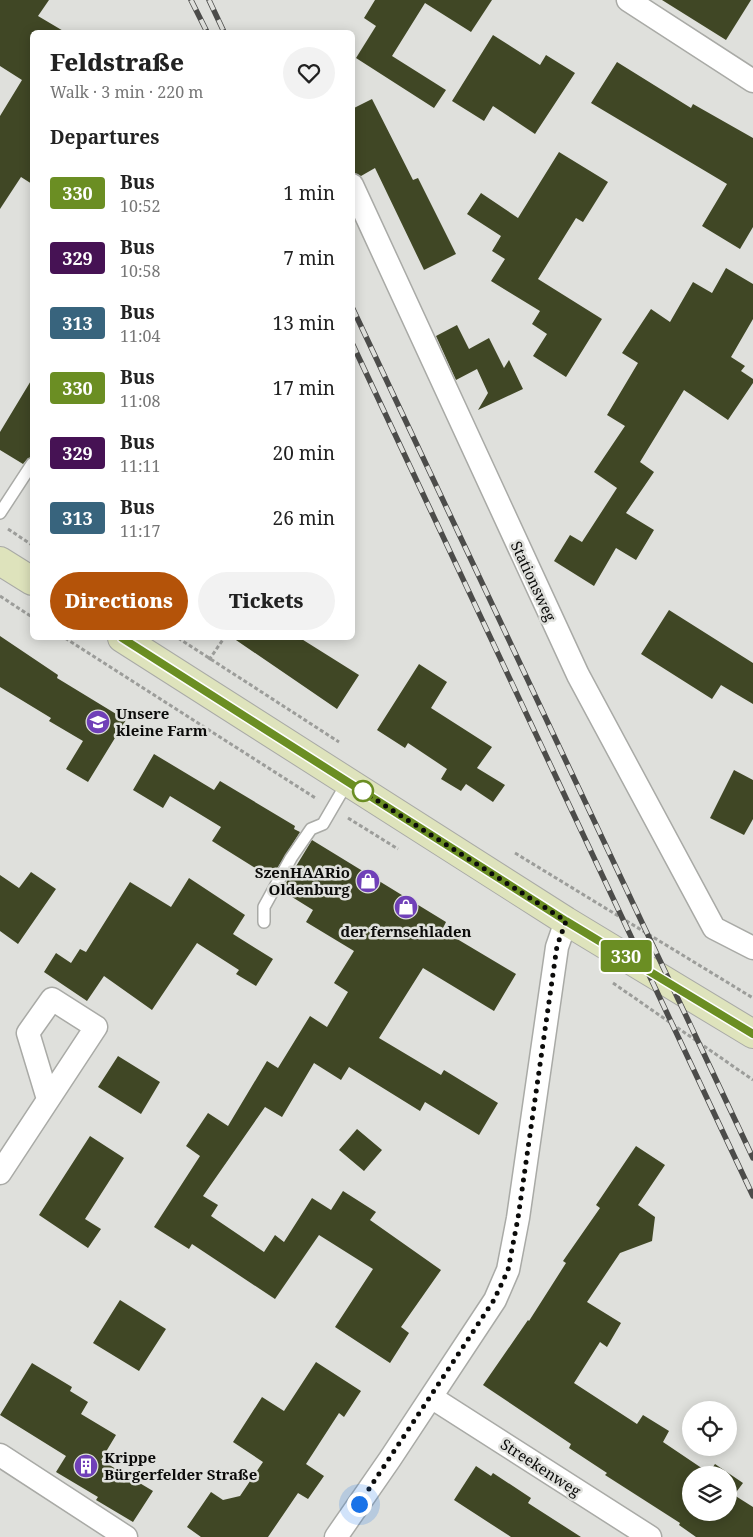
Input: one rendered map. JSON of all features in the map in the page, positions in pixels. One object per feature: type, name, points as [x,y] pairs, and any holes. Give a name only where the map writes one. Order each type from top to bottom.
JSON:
[{"type":"main road","points":[[0,561],[30,581]]},
{"type":"main road","points":[[125,640],[566,921],[753,1034]]},
{"type":"street","points":[[628,0],[753,81]]},
{"type":"street","name":"Stationsweg","points":[[355,192],[578,675],[714,928],[753,948]]},
{"type":"street","points":[[336,1537],[432,1397],[494,1300],[508,1270],[518,1218],[557,946],[566,921]]},
{"type":"street","points":[[0,1173],[48,1099]]},
{"type":"street","name":"Streekenweg","points":[[432,1397],[650,1537]]},
{"type":"street","points":[[0,1455],[126,1537]]},
{"type":"lane","points":[[0,514],[30,467]]},
{"type":"lane","points":[[264,922],[264,907],[291,858],[311,829],[323,824],[348,781]]},
{"type":"path","points":[[0,524],[30,544]]},
{"type":"path","points":[[0,596],[30,616]]},
{"type":"path","points":[[68,640],[406,854]]},
{"type":"path","points":[[181,640],[334,737],[346,749]]},
{"type":"path","points":[[510,851],[753,998]]},
{"type":"path","points":[[606,979],[753,1080]]},
{"type":"building","points":[[0,0],[49,0],[38,16],[62,30],[30,30],[30,183],[21,177],[0,209],[0,116],[22,80],[0,66]]},
{"type":"building","points":[[375,0],[492,0],[471,32],[425,3],[392,56],[446,90],[434,108],[356,58],[376,26],[364,18]]},
{"type":"building","points":[[662,0],[751,0],[726,40]]},
{"type":"building","points":[[493,35],[540,65],[546,55],[575,73],[535,134],[493,106],[484,121],[452,101]]},
{"type":"building","points":[[617,62],[691,108],[693,104],[753,138],[753,227],[740,249],[702,226],[727,184],[591,103]]},
{"type":"building","points":[[372,99],[413,180],[418,178],[456,254],[424,270],[375,168],[361,176],[355,173],[355,108]]},
{"type":"building","points":[[559,152],[608,182],[583,222],[576,218],[538,279],[602,319],[566,377],[533,356],[547,334],[532,324],[540,311],[491,281],[505,259],[492,251],[501,236],[467,214],[481,193],[518,218]]},
{"type":"building","points":[[726,268],[753,284],[753,319],[731,357],[745,366],[741,371],[753,379],[753,383],[728,420],[684,390],[640,462],[654,472],[626,513],[654,530],[636,560],[616,548],[594,586],[554,561],[570,535],[582,542],[617,488],[594,472],[625,426],[607,415],[638,363],[622,353],[651,309],[670,322],[693,282],[712,293]]},
{"type":"building","points":[[457,325],[469,349],[489,338],[504,368],[509,360],[523,389],[478,410],[488,393],[477,369],[456,380],[436,336]]},
{"type":"building","points":[[30,382],[30,458],[23,464],[0,450],[0,432]]},
{"type":"building","points":[[669,610],[753,663],[753,704],[721,685],[712,699],[641,654]]},
{"type":"building","points":[[0,636],[58,675],[57,678],[126,720],[88,782],[66,769],[83,741],[49,721],[51,718],[0,687]]},
{"type":"building","points":[[236,640],[303,640],[359,675],[337,709]]},
{"type":"building","points":[[419,664],[447,682],[431,708],[492,747],[477,768],[505,785],[493,802],[466,784],[461,791],[441,779],[447,769],[408,743],[405,748],[377,730]]},
{"type":"building","points":[[154,754],[214,790],[220,781],[295,826],[294,829],[300,832],[271,878],[212,841],[221,827],[170,796],[163,808],[133,790]]},
{"type":"building","points":[[734,770],[753,780],[753,819],[744,835],[710,818]]},
{"type":"building","points":[[312,840],[446,922],[442,930],[516,974],[494,1011],[423,968],[379,1038],[441,1075],[444,1070],[498,1103],[479,1135],[425,1102],[420,1111],[349,1067],[341,1080],[314,1063],[282,1117],[265,1107],[203,1196],[218,1205],[211,1216],[264,1252],[275,1235],[284,1242],[312,1198],[331,1210],[343,1191],[376,1212],[370,1220],[441,1270],[401,1327],[409,1333],[390,1363],[335,1327],[373,1269],[319,1235],[275,1299],[192,1244],[189,1249],[154,1227],[200,1156],[186,1146],[208,1113],[228,1126],[267,1061],[278,1068],[310,1016],[327,1027],[348,992],[334,983],[354,951],[306,922],[313,910],[284,892],[287,888],[284,886]]},
{"type":"building","points":[[31,872],[56,889],[18,944],[0,931],[0,875],[19,888]]},
{"type":"building","points":[[189,878],[245,915],[233,934],[273,959],[256,986],[236,974],[239,970],[197,943],[152,1010],[104,976],[87,1001],[44,972],[56,953],[71,963],[80,949],[86,952],[130,882],[171,907]]},
{"type":"building","points":[[118,1056],[160,1082],[141,1114],[98,1087]]},
{"type":"building","points":[[357,1129],[382,1150],[364,1171],[339,1150]]},
{"type":"building","points":[[90,1136],[124,1158],[85,1219],[101,1229],[88,1248],[39,1215]]},
{"type":"building","points":[[636,1146],[665,1165],[638,1205],[655,1217],[652,1241],[620,1253],[587,1302],[621,1323],[607,1347],[600,1342],[574,1383],[637,1424],[643,1415],[669,1431],[663,1442],[699,1466],[682,1466],[682,1521],[737,1521],[737,1497],[753,1507],[753,1537],[696,1537],[679,1525],[680,1523],[605,1475],[607,1473],[569,1448],[571,1444],[483,1385],[529,1321],[566,1263],[563,1261],[600,1208],[596,1205]]},
{"type":"building","points":[[120,1300],[166,1329],[139,1371],[93,1343]]},
{"type":"building","points":[[316,1362],[361,1391],[344,1417],[339,1413],[306,1464],[324,1476],[308,1499],[298,1493],[268,1537],[201,1537],[187,1527],[211,1492],[223,1500],[240,1496],[263,1462],[233,1442],[262,1397],[284,1411]]},
{"type":"building","points":[[32,1363],[72,1387],[70,1391],[88,1402],[81,1414],[116,1435],[101,1460],[153,1491],[133,1522],[96,1500],[98,1497],[56,1472],[66,1456],[0,1415]]},
{"type":"building","points":[[476,1466],[491,1476],[493,1473],[531,1498],[528,1503],[581,1537],[511,1537],[454,1500]]},
{"type":"building","points":[[737,1479],[743,1483],[737,1491]]},
{"type":"railway","points":[[191,0],[206,30]]},
{"type":"railway","points":[[209,0],[223,30]]},
{"type":"railway","points":[[355,313],[753,1158]]},
{"type":"railway","points":[[355,349],[753,1196]]},
{"type":"bus line","name":"330","points":[[125,640],[566,921],[753,1034]]},
{"type":"place","name":"Unsere kleine Farm","points":[[98,722]]},
{"type":"place","name":"SzenHAARio Oldenburg","points":[[368,881]]},
{"type":"place","name":"der fernsehladen","points":[[406,907]]},
{"type":"place","name":"Krippe Bürgerfelder Straße","points":[[86,1466]]},
{"type":"route","points":[[359,1504],[494,1300],[508,1270],[518,1218],[557,946],[566,921],[359,789],[363,791]]}]
